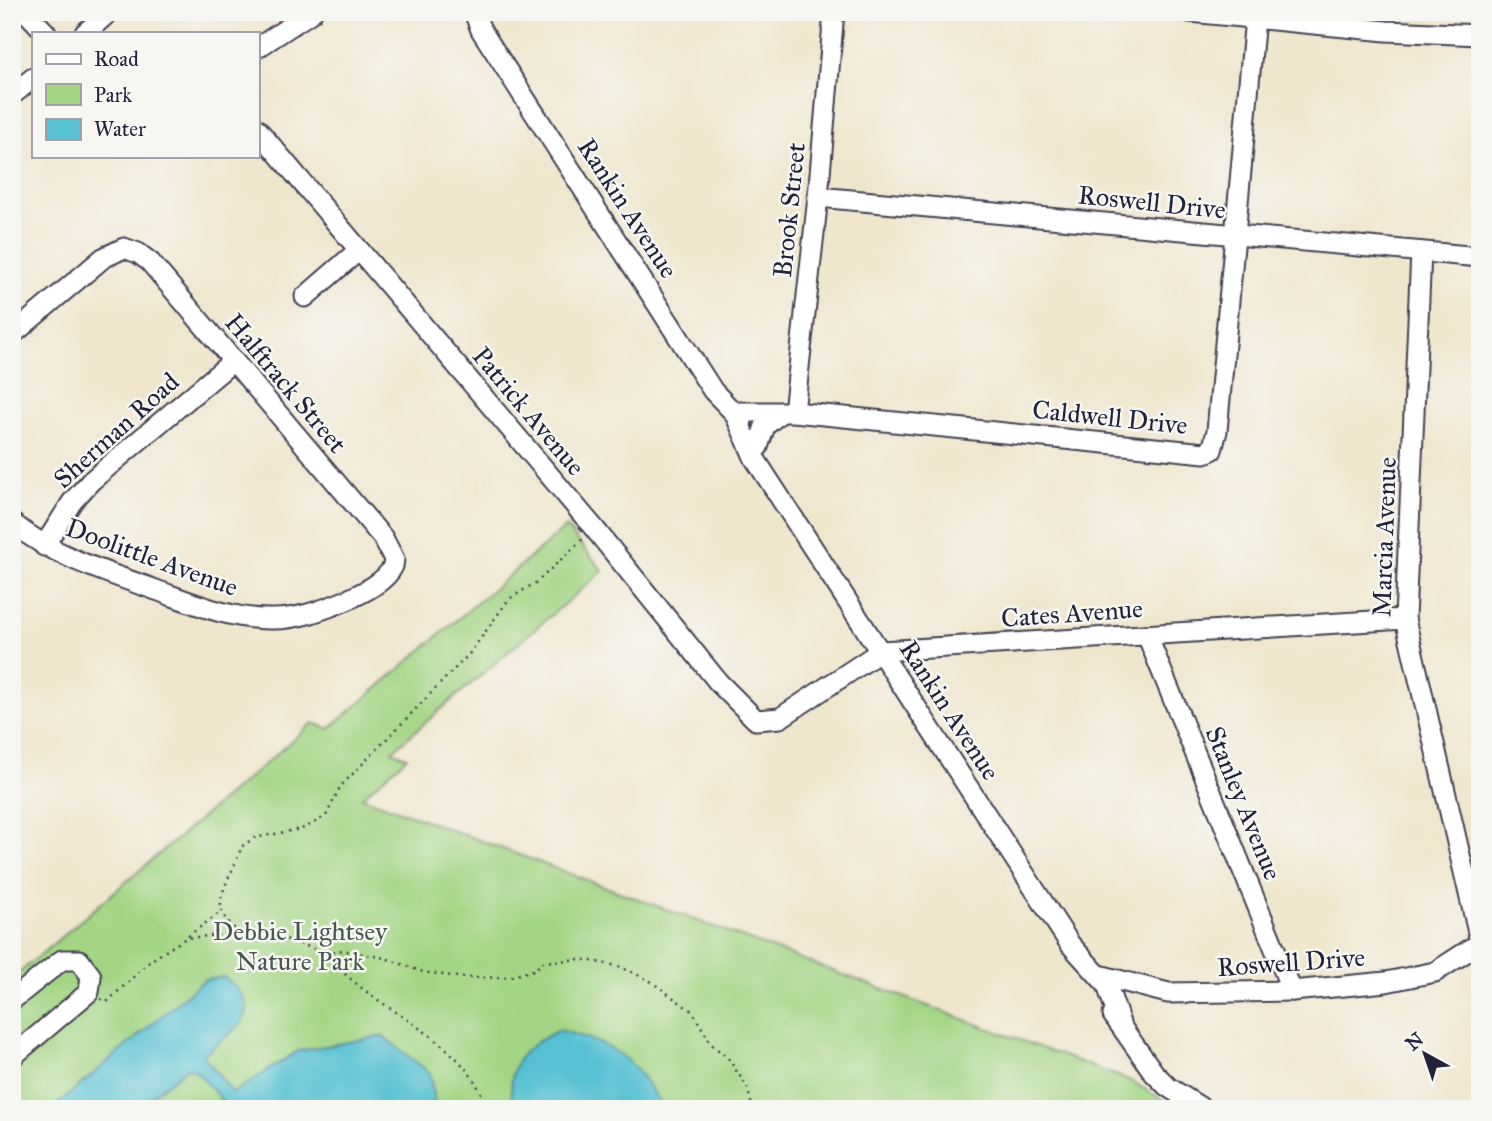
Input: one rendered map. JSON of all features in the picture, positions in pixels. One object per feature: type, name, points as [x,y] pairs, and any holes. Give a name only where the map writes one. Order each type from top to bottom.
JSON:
[{"type":"street","points":[[26,12],[45,32]]},
{"type":"street","points":[[86,32],[109,12]]},
{"type":"street","points":[[259,47],[312,12]]},
{"type":"street","name":"Rankin Avenue","points":[[463,12],[477,21],[713,391],[749,429],[758,447],[764,469]]},
{"type":"street","name":"Brook Street","points":[[787,413],[818,197],[834,12]]},
{"type":"street","points":[[1190,12],[1386,31],[1480,34]]},
{"type":"street","name":"Caldwell Drive","points":[[734,412],[787,413],[1205,453],[1212,450],[1217,431],[1255,18]]},
{"type":"street","points":[[12,95],[32,79]]},
{"type":"street","name":"Patrick Avenue","points":[[259,131],[594,528],[735,701],[750,715],[764,721],[780,718],[881,651]]},
{"type":"street","name":"Roswell Drive","points":[[818,197],[1235,237],[1480,257]]},
{"type":"street","name":"Halftrack Street","points":[[12,335],[103,258],[124,248],[138,253],[150,262],[383,538],[394,559],[393,566]]},
{"type":"street","points":[[305,297],[359,250]]},
{"type":"street","name":"Marcia Avenue","points":[[1421,252],[1405,619],[1480,942]]},
{"type":"street","name":"Sherman Road","points":[[44,546],[72,502],[91,481],[233,361]]},
{"type":"street","name":"Rankin Avenue","points":[[734,412],[755,458],[1070,944],[1107,985],[1120,1023],[1154,1073],[1168,1087],[1203,1109]]},
{"type":"street","points":[[758,447],[765,426],[787,413]]},
{"type":"street","name":"Doolittle Avenue","points":[[12,523],[44,546],[99,570],[219,612],[270,620],[331,606],[372,586],[393,566]]},
{"type":"street","name":"Cates Avenue","points":[[881,651],[1405,619]]},
{"type":"street","name":"Stanley Avenue","points":[[1147,635],[1292,991]]},
{"type":"street","name":"Roswell Drive","points":[[1099,975],[1168,993],[1292,991],[1386,982],[1435,972],[1480,942]]},
{"type":"street","points":[[12,1000],[62,960],[79,960],[91,976],[89,992],[12,1057]]},
{"type":"path","points":[[239,934],[222,911],[222,892],[237,866],[241,848],[254,838],[305,828],[326,816],[340,787],[470,653],[509,599],[537,582],[594,528]]},
{"type":"path","points":[[89,992],[107,1002],[150,961],[222,911]]},
{"type":"path","points":[[186,938],[239,934],[280,937],[326,953],[342,950],[386,958],[423,972],[466,978],[509,977],[534,970],[543,962],[580,959],[618,966],[649,979],[694,1012],[711,1044],[728,1058],[747,1087],[753,1109]]},
{"type":"path","points":[[326,953],[337,969],[424,1034],[445,1045],[477,1082],[487,1109]]},
{"type":"path","points":[[445,1109],[469,1100],[485,1100]]},
{"type":"green space","name":"Debbie Lightsey Nature Park","points":[[566,527],[603,571],[392,751],[407,757],[362,797],[1131,1081],[1178,1109],[12,1109],[12,979],[313,723],[329,729]]},
{"type":"water","points":[[224,977],[238,990],[245,1001],[247,1011],[236,1028],[203,1055],[233,1093],[298,1051],[383,1036],[430,1073],[435,1109],[210,1109],[222,1100],[195,1070],[187,1068],[135,1109],[52,1109],[204,980]]},
{"type":"water","points":[[559,1030],[596,1042],[622,1056],[642,1077],[664,1109],[514,1109],[511,1080],[519,1060],[525,1051]]}]
